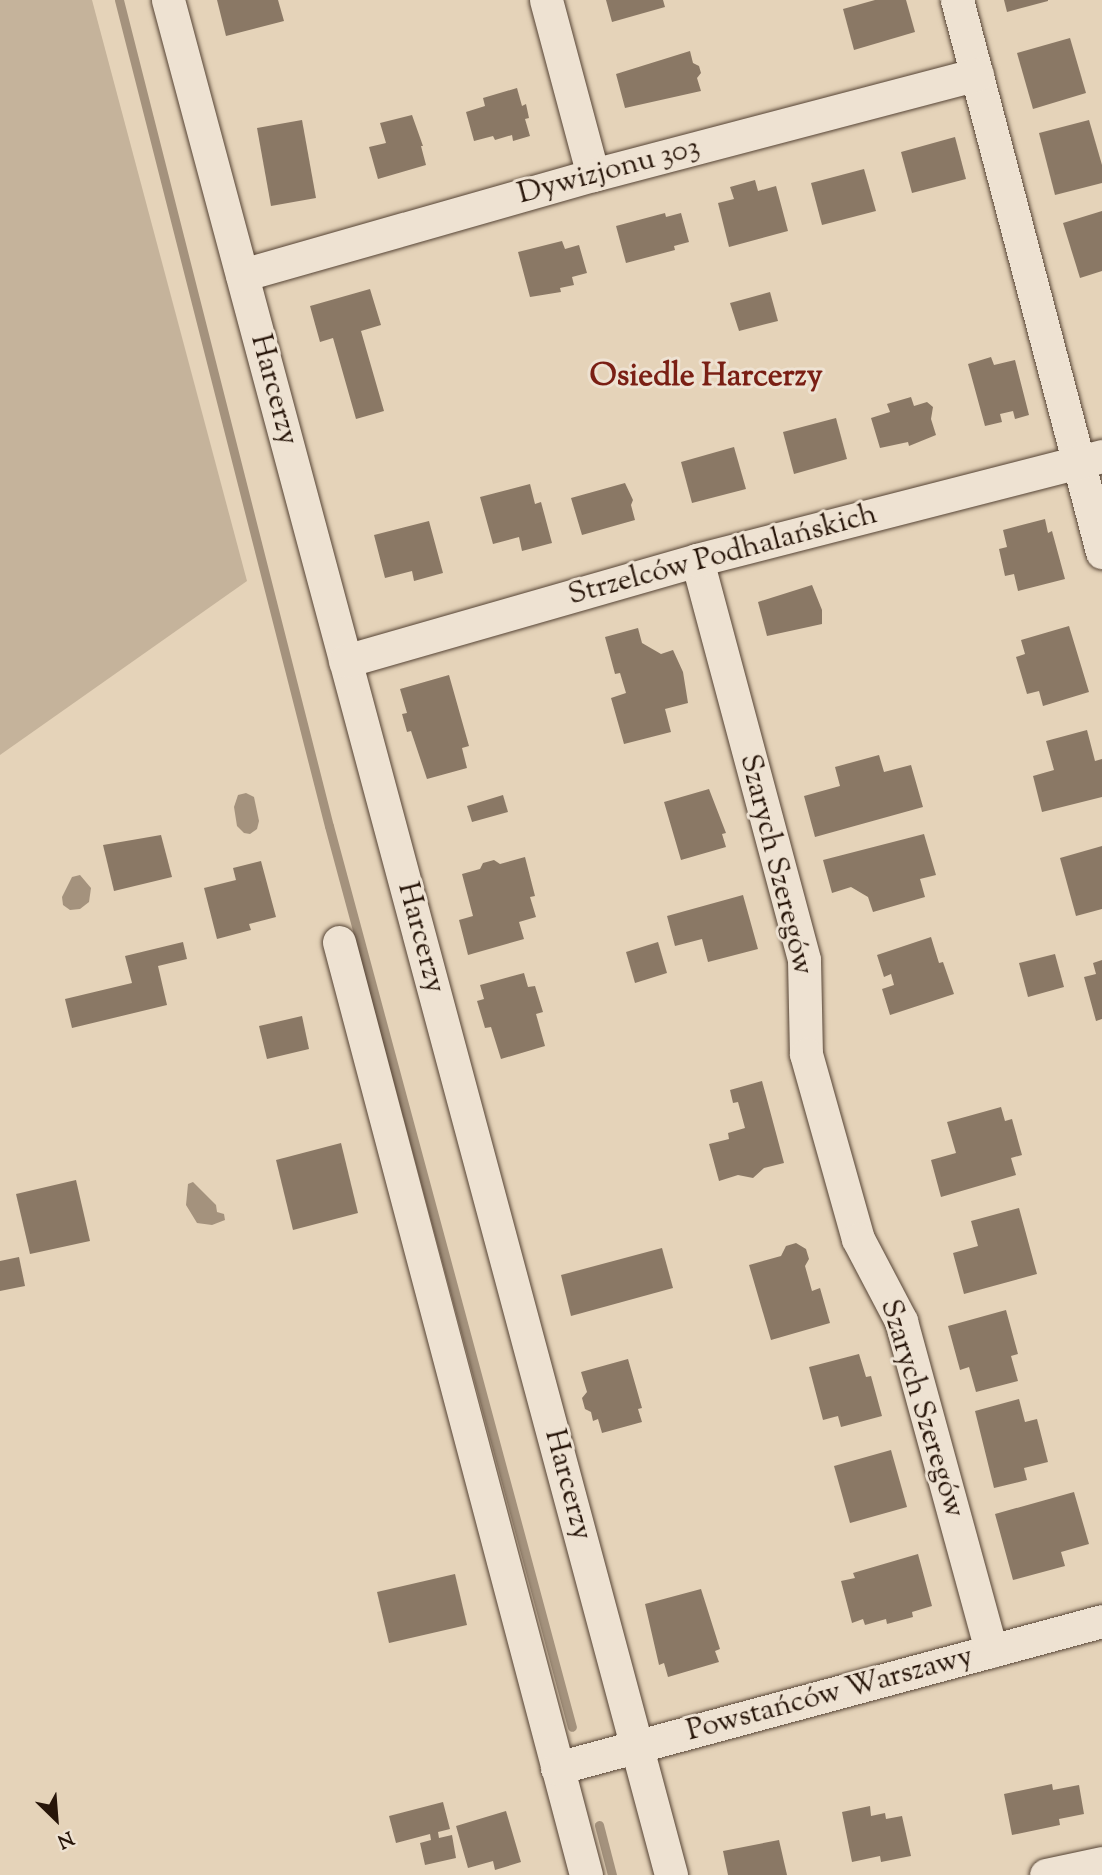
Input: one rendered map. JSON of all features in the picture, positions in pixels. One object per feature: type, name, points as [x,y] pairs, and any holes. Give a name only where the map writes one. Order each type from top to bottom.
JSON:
[{"type":"street","name":"Harcerzy","points":[[168,0],[671,1875]]},
{"type":"street","points":[[546,0],[593,175]]},
{"type":"street","points":[[957,0],[1090,460],[1102,552]]},
{"type":"street","name":"Dywizjonu 303","points":[[242,275],[593,175],[977,74]]},
{"type":"street","name":"Strzelców Podhalańskich","points":[[345,661],[697,560],[1090,460]]},
{"type":"street","name":"Szarych Szeregów","points":[[697,560],[804,960],[806,1054],[858,1239],[901,1321],[991,1651]]},
{"type":"street","points":[[339,942],[586,1875]]},
{"type":"street","name":"Powstańców Warszawy","points":[[557,1768],[1102,1621]]},
{"type":"street","points":[[1046,1875],[1102,1863]]},
{"type":"shaded area","points":[[0,0],[92,0],[247,581],[0,755]]},
{"type":"shaded area","points":[[246,793],[254,797],[259,821],[257,829],[250,834],[244,833],[237,826],[234,807],[238,795]]},
{"type":"shaded area","points":[[80,875],[91,888],[89,902],[80,909],[70,910],[63,905],[62,897],[72,877]]},
{"type":"shaded area","points":[[193,1182],[216,1205],[217,1212],[224,1214],[225,1220],[212,1225],[197,1223],[186,1205],[188,1184]]},
{"type":"building","points":[[217,0],[278,0],[284,21],[226,36]]},
{"type":"building","points":[[606,0],[663,0],[665,7],[612,22]]},
{"type":"building","points":[[875,0],[906,0],[915,32],[854,50],[843,9]]},
{"type":"building","points":[[1004,0],[1048,0],[1048,1],[1007,12]]},
{"type":"building","points":[[1070,38],[1086,93],[1033,109],[1017,53]]},
{"type":"building","points":[[690,51],[693,63],[699,66],[701,73],[697,78],[701,91],[625,108],[616,74]]},
{"type":"building","points":[[517,88],[522,106],[526,104],[529,118],[525,119],[530,136],[513,141],[512,135],[495,140],[493,136],[474,141],[466,112],[485,106],[483,98]]},
{"type":"building","points":[[412,115],[423,146],[426,165],[378,179],[369,147],[386,143],[380,123]]},
{"type":"building","points":[[302,120],[316,198],[271,206],[257,128]]},
{"type":"building","points":[[1089,120],[1102,165],[1102,183],[1055,195],[1039,133]]},
{"type":"building","points":[[955,137],[966,179],[912,193],[901,152]]},
{"type":"building","points":[[864,169],[876,211],[822,225],[811,183]]},
{"type":"building","points":[[755,180],[758,191],[776,186],[788,231],[729,247],[718,203],[734,199],[730,187]]},
{"type":"building","points":[[1102,211],[1102,271],[1080,278],[1063,223]]},
{"type":"building","points":[[665,213],[666,217],[681,213],[689,242],[674,246],[675,250],[626,263],[616,226]]},
{"type":"building","points":[[562,241],[565,249],[579,245],[587,273],[572,277],[574,285],[560,288],[561,292],[530,297],[518,252]]},
{"type":"building","points":[[370,289],[381,325],[361,331],[384,411],[356,419],[333,338],[320,342],[310,306]]},
{"type":"building","points":[[770,292],[778,321],[739,331],[730,303]]},
{"type":"building","points":[[991,357],[994,365],[1015,360],[1029,415],[1015,419],[1013,411],[1000,414],[1002,422],[985,426],[968,364]]},
{"type":"building","points":[[911,397],[914,406],[927,402],[933,407],[931,419],[936,435],[909,446],[908,442],[880,448],[871,418],[890,412],[887,404]]},
{"type":"building","points":[[836,418],[847,459],[794,474],[783,432]]},
{"type":"building","points":[[734,447],[746,489],[692,503],[681,462]]},
{"type":"building","points":[[625,483],[633,500],[631,505],[635,520],[582,535],[571,498]]},
{"type":"building","points":[[530,484],[535,504],[541,502],[552,543],[522,551],[519,537],[493,544],[480,497]]},
{"type":"building","points":[[1045,519],[1048,533],[1052,531],[1065,579],[1018,591],[1014,574],[1005,576],[999,549],[1007,547],[1003,530]]},
{"type":"building","points":[[429,521],[443,573],[414,581],[412,571],[385,578],[374,535]]},
{"type":"building","points":[[812,585],[822,610],[822,624],[767,636],[758,602]]},
{"type":"building","points":[[1069,626],[1089,692],[1043,706],[1039,691],[1027,694],[1016,657],[1025,654],[1021,640]]},
{"type":"building","points":[[638,628],[642,643],[661,654],[673,650],[683,672],[688,703],[665,709],[671,732],[624,744],[611,698],[626,693],[620,673],[615,674],[605,637]]},
{"type":"building","points":[[449,675],[469,746],[462,748],[467,768],[427,779],[411,731],[407,732],[402,714],[407,713],[400,689]]},
{"type":"building","points":[[1087,730],[1095,761],[1102,759],[1102,797],[1042,812],[1033,776],[1054,770],[1046,741]]},
{"type":"building","points":[[879,755],[884,772],[911,765],[923,807],[815,837],[804,796],[840,786],[835,767]]},
{"type":"building","points":[[709,789],[726,833],[722,834],[726,847],[681,860],[664,802]]},
{"type":"building","points":[[503,795],[508,812],[472,822],[467,806]]},
{"type":"building","points":[[924,834],[936,875],[920,879],[925,897],[873,912],[868,897],[851,887],[832,893],[823,860]]},
{"type":"building","points":[[161,835],[172,877],[114,891],[103,845]]},
{"type":"building","points":[[1102,846],[1102,909],[1076,916],[1060,858]]},
{"type":"building","points":[[525,857],[535,896],[530,897],[536,917],[519,922],[524,939],[468,955],[459,920],[473,916],[462,874],[480,869],[483,863],[494,860],[500,864]]},
{"type":"building","points":[[261,861],[276,917],[249,924],[251,930],[217,939],[204,888],[236,880],[233,868]]},
{"type":"building","points":[[743,895],[758,949],[708,962],[702,939],[675,946],[667,916]]},
{"type":"building","points":[[931,937],[939,963],[943,962],[954,994],[890,1015],[882,989],[894,985],[891,974],[884,977],[877,955]]},
{"type":"building","points":[[183,942],[187,959],[158,966],[167,1005],[72,1028],[65,999],[132,983],[125,956]]},
{"type":"building","points":[[658,942],[667,973],[635,983],[626,952]]},
{"type":"building","points":[[1055,954],[1064,987],[1028,997],[1019,963]]},
{"type":"building","points":[[1102,960],[1102,1019],[1096,1021],[1084,977],[1096,974],[1093,963]]},
{"type":"building","points":[[524,973],[528,987],[535,986],[543,1012],[536,1014],[545,1046],[501,1059],[491,1027],[485,1028],[477,1001],[484,999],[480,985]]},
{"type":"building","points":[[302,1016],[309,1049],[267,1059],[259,1026]]},
{"type":"building","points":[[762,1081],[784,1163],[764,1168],[753,1178],[738,1175],[719,1181],[709,1144],[729,1139],[728,1133],[745,1128],[738,1102],[733,1103],[730,1090]]},
{"type":"building","points":[[1001,1107],[1005,1121],[1012,1119],[1022,1155],[1011,1158],[1016,1175],[941,1197],[931,1160],[956,1153],[947,1122]]},
{"type":"building","points":[[341,1143],[358,1213],[293,1230],[276,1160]]},
{"type":"building","points":[[76,1180],[90,1241],[30,1254],[16,1194]]},
{"type":"building","points":[[1019,1208],[1037,1274],[964,1294],[953,1253],[978,1246],[971,1221]]},
{"type":"building","points":[[796,1243],[806,1249],[809,1259],[805,1266],[812,1291],[820,1288],[830,1323],[771,1340],[749,1265],[781,1256],[786,1246]]},
{"type":"building","points":[[662,1248],[673,1288],[571,1316],[561,1275]]},
{"type":"building","points":[[19,1257],[25,1286],[0,1291],[0,1261]]},
{"type":"building","points":[[1006,1310],[1018,1354],[1011,1356],[1018,1381],[976,1392],[969,1367],[960,1370],[948,1326]]},
{"type":"building","points":[[859,1354],[866,1377],[871,1376],[882,1416],[841,1427],[838,1416],[823,1420],[809,1367]]},
{"type":"building","points":[[628,1359],[642,1408],[638,1409],[642,1422],[602,1433],[598,1419],[593,1421],[591,1412],[585,1409],[582,1398],[587,1392],[581,1372]]},
{"type":"building","points":[[1019,1399],[1025,1422],[1037,1419],[1048,1462],[1024,1468],[1027,1480],[994,1488],[975,1411]]},
{"type":"building","points":[[891,1450],[907,1507],[850,1523],[834,1466]]},
{"type":"building","points":[[1074,1492],[1089,1544],[1061,1552],[1065,1566],[1013,1580],[995,1514]]},
{"type":"building","points":[[918,1554],[932,1606],[912,1612],[913,1617],[887,1624],[886,1619],[865,1625],[863,1619],[852,1623],[841,1581],[855,1578],[853,1573]]},
{"type":"building","points":[[455,1574],[467,1625],[389,1643],[377,1592]]},
{"type":"building","points":[[701,1589],[720,1649],[715,1651],[719,1662],[668,1677],[664,1663],[659,1665],[645,1604]]},
{"type":"building","points":[[1052,1784],[1053,1790],[1079,1785],[1084,1814],[1059,1819],[1060,1825],[1012,1835],[1004,1794]]},
{"type":"building","points":[[443,1802],[450,1829],[438,1832],[439,1838],[452,1835],[456,1858],[425,1865],[420,1843],[431,1840],[430,1834],[396,1843],[389,1816]]},
{"type":"building","points":[[870,1806],[871,1816],[885,1813],[886,1819],[902,1816],[911,1856],[881,1862],[880,1856],[852,1862],[842,1812]]},
{"type":"building","points":[[506,1811],[521,1862],[495,1870],[493,1861],[468,1868],[456,1826]]},
{"type":"building","points":[[779,1840],[787,1875],[728,1875],[723,1851]]},
{"type":"waterway","points":[[119,0],[329,826],[572,1727]]},
{"type":"waterway","points":[[599,1825],[612,1875]]},
{"type":"district","name":"Osiedle Harcerzy","points":[[706,377]]}]
